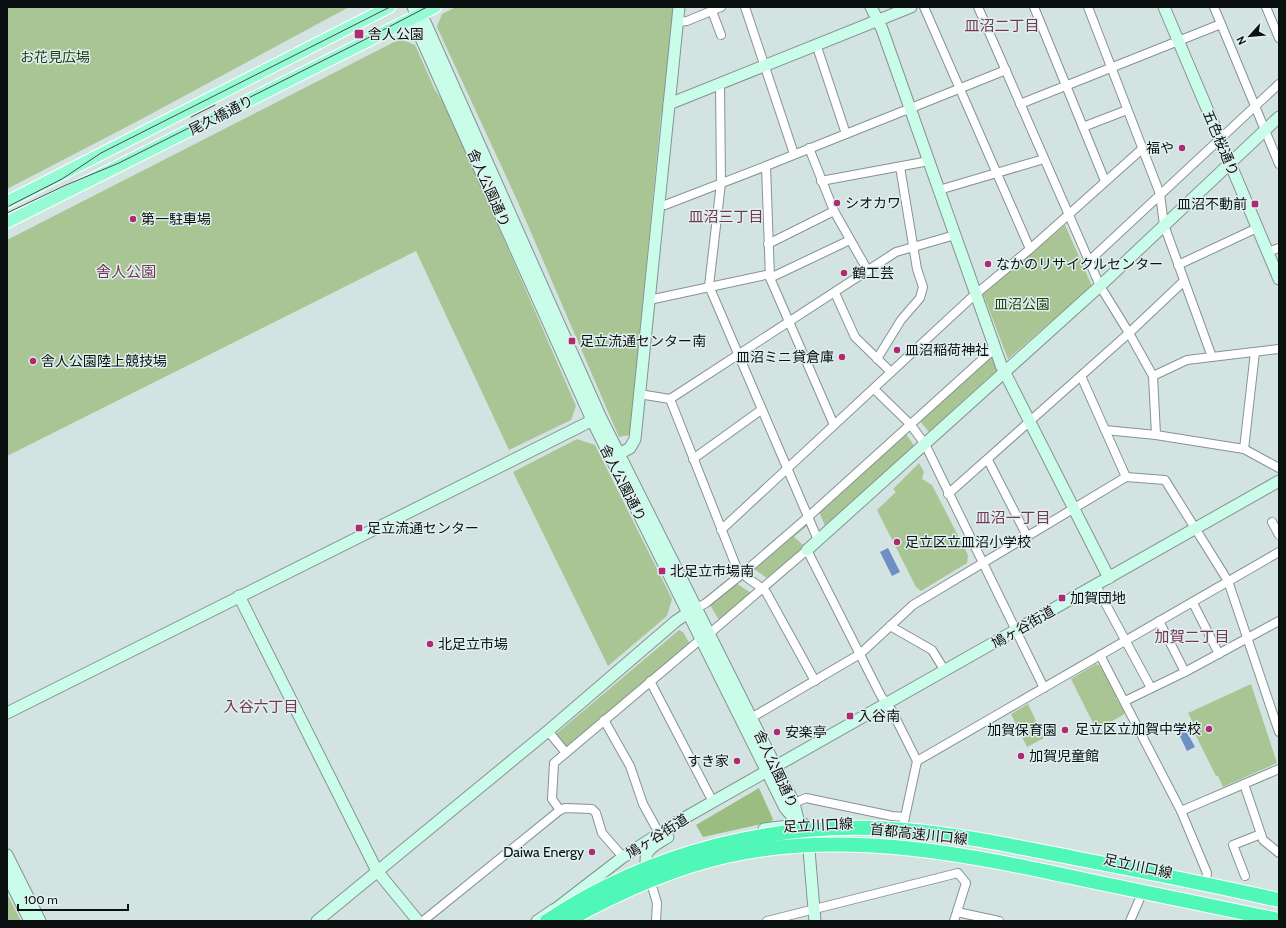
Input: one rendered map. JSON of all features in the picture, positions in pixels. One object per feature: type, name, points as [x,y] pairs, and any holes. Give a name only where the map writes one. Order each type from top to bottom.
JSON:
[{"type":"highway","name":"首都高速川口線","points":[[550,916],[603,888],[642,870],[686,854],[762,836],[816,829],[874,828],[905,830],[941,835],[1034,850],[1279,900]]},
{"type":"highway","name":"首都高速川口線","points":[[566,921],[607,899],[646,881],[687,866],[758,850],[824,844],[900,847],[1016,864],[1279,920]]},
{"type":"main road","name":"尾久橋通り","points":[[7,202],[389,7]]},
{"type":"main road","name":"尾久橋通り","points":[[7,222],[415,12],[435,7]]},
{"type":"street","points":[[619,454],[634,445],[679,7]]},
{"type":"street","points":[[678,22],[687,21],[721,7]]},
{"type":"street","points":[[745,7],[794,154]]},
{"type":"street","points":[[871,7],[929,161],[1004,372],[1109,578]]},
{"type":"street","points":[[669,104],[911,7]]},
{"type":"street","points":[[924,7],[1030,249]]},
{"type":"street","points":[[978,7],[1088,261],[1100,286],[1153,376],[1156,435]]},
{"type":"street","points":[[1034,7],[1106,181]]},
{"type":"street","points":[[1088,7],[1160,194],[1164,225],[1212,357]]},
{"type":"street","name":"五色桜通り","points":[[1164,7],[1279,279]]},
{"type":"street","points":[[1214,7],[1279,164]]},
{"type":"street","points":[[1266,7],[1277,27],[1279,38]]},
{"type":"street","points":[[712,10],[721,34]]},
{"type":"street","name":"舎人公園通り","points":[[415,12],[425,22],[596,418],[771,770],[794,803],[799,824]]},
{"type":"street","points":[[1020,104],[1221,24]]},
{"type":"street","points":[[816,44],[846,134]]},
{"type":"street","points":[[658,205],[665,205],[720,184],[1006,70]]},
{"type":"street","points":[[720,84],[720,184],[709,286],[818,540]]},
{"type":"street","points":[[1088,261],[1279,84]]},
{"type":"street","points":[[1083,127],[1127,110]]},
{"type":"street","points":[[560,810],[552,799],[554,763],[807,550],[1100,286],[1279,118]]},
{"type":"street","points":[[809,148],[834,211],[868,271]]},
{"type":"street","points":[[721,530],[786,468],[976,295],[1142,149]]},
{"type":"street","points":[[939,190],[1044,159]]},
{"type":"street","points":[[821,181],[929,161]]},
{"type":"street","points":[[766,166],[770,276],[834,425]]},
{"type":"street","points":[[877,360],[901,320],[920,298],[922,287],[913,248],[900,167]]},
{"type":"street","points":[[768,244],[834,211]]},
{"type":"street","points":[[1178,265],[1257,228]]},
{"type":"street","points":[[639,394],[670,400],[836,293],[896,252],[955,236]]},
{"type":"street","points":[[649,300],[709,286],[770,276],[850,240]]},
{"type":"street","points":[[1267,252],[1279,248]]},
{"type":"street","points":[[948,494],[1129,333],[1184,281]]},
{"type":"street","points":[[836,293],[855,337],[891,372]]},
{"type":"street","points":[[317,921],[548,732],[692,610],[706,603],[742,574],[808,518],[995,348]]},
{"type":"street","points":[[1153,376],[1187,360],[1279,349]]},
{"type":"street","points":[[1244,449],[1254,352]]},
{"type":"street","points":[[1081,376],[1126,477]]},
{"type":"street","points":[[874,389],[910,424],[925,444],[948,494],[983,562],[1044,688]]},
{"type":"street","points":[[670,400],[736,566],[742,574],[763,588],[815,681]]},
{"type":"street","points":[[693,459],[761,410]]},
{"type":"street","name":"舎人公園通り","points":[[596,418],[619,454],[692,610]]},
{"type":"street","points":[[7,713],[596,418]]},
{"type":"street","points":[[1105,430],[1156,435],[1244,449],[1279,468]]},
{"type":"street","points":[[988,460],[1027,536]]},
{"type":"street","points":[[751,718],[860,654],[913,605],[1126,477],[1165,480],[1228,581],[1279,732]]},
{"type":"street","name":"鳩ヶ谷街道","points":[[550,916],[623,857],[659,833],[1279,481]]},
{"type":"street","points":[[1272,522],[1279,535]]},
{"type":"street","points":[[794,803],[806,798],[892,816],[904,820],[917,761],[887,704],[881,696],[807,550]]},
{"type":"street","points":[[917,761],[1279,552]]},
{"type":"street","points":[[1096,586],[1151,688]]},
{"type":"street","points":[[239,596],[377,871],[418,921]]},
{"type":"street","points":[[1193,603],[1219,654]]},
{"type":"street","points":[[1125,701],[1185,672],[1279,621]]},
{"type":"street","points":[[1159,622],[1185,672]]},
{"type":"street","points":[[890,626],[932,650],[945,671]]},
{"type":"street","name":"舎人公園通り","points":[[705,636],[751,718],[785,808],[799,824]]},
{"type":"street","points":[[1100,655],[1181,811],[1207,873],[1206,880]]},
{"type":"street","points":[[650,681],[713,802]]},
{"type":"street","points":[[604,720],[630,766],[643,804],[659,833]]},
{"type":"street","points":[[548,732],[566,753]]},
{"type":"street","points":[[1181,811],[1279,769]]},
{"type":"street","name":"鳩ヶ谷街道","points":[[652,886],[645,864],[645,856],[651,848],[771,770]]},
{"type":"street","points":[[1244,784],[1263,840],[1279,853]]},
{"type":"street","points":[[423,921],[560,810],[565,808],[592,809],[596,813],[602,833],[623,857]]},
{"type":"street","name":"足立川口線","points":[[537,921],[550,916],[645,864],[682,849],[767,828],[799,824],[904,820],[1011,839],[1279,895]]},
{"type":"street","points":[[799,824],[809,850],[815,921]]},
{"type":"street","points":[[1245,876],[1233,845],[1261,834]]},
{"type":"street","name":"足立川口線","points":[[578,921],[652,886],[691,871],[729,861],[777,852],[809,850],[872,850],[950,859],[1260,921]]},
{"type":"street","points":[[7,855],[40,921]]},
{"type":"street","points":[[767,921],[958,873],[966,883],[954,921]]},
{"type":"street","points":[[7,875],[30,921]]},
{"type":"street","points":[[652,886],[657,903],[656,921]]},
{"type":"street","points":[[1130,921],[1141,896]]},
{"type":"street","points":[[957,912],[999,921]]},
{"type":"green space","name":"お花見広場","points":[[7,7],[349,7],[136,122],[7,189]]},
{"type":"green space","points":[[456,7],[675,7],[663,113],[661,114],[630,435],[619,437],[517,200],[437,27],[442,14]]},
{"type":"green space","points":[[400,39],[415,45],[435,90],[447,108],[576,406],[571,420],[509,450],[416,251],[7,456],[7,240]]},
{"type":"green space","name":"皿沼公園","points":[[1065,225],[1092,286],[1008,359],[983,294]]},
{"type":"green space","points":[[991,356],[997,370],[929,432],[919,420]]},
{"type":"green space","points":[[906,434],[915,447],[826,528],[819,512]]},
{"type":"green space","points":[[577,439],[595,445],[672,599],[667,616],[608,666],[513,472]]},
{"type":"green space","points":[[919,463],[924,472],[922,479],[932,485],[968,555],[967,563],[921,591],[916,587],[877,510],[896,492],[893,489]]},
{"type":"green space","points":[[805,524],[807,526],[794,537],[803,545],[812,538],[813,539],[768,579],[753,568]]},
{"type":"green space","points":[[736,583],[751,593],[719,620],[710,605]]},
{"type":"green space","points":[[679,630],[683,632],[690,644],[569,746],[566,746],[556,734]]},
{"type":"green space","points":[[1096,664],[1101,666],[1117,695],[1116,698],[1125,712],[1123,715],[1100,728],[1099,735],[1071,679]]},
{"type":"green space","points":[[1251,684],[1277,763],[1223,787],[1195,734],[1198,733],[1188,713]]},
{"type":"green space","points":[[1028,704],[1044,738],[1027,747],[1011,714]]},
{"type":"green space","points":[[759,788],[773,819],[771,822],[703,837],[696,825]]},
{"type":"green space","points":[[7,894],[21,921],[7,921]]},
{"type":"water","points":[[888,548],[900,572],[892,576],[880,552]]},
{"type":"water","points":[[1182,723],[1195,747],[1187,751],[1175,726]]},
{"type":"tram line","points":[[9,206],[62,179],[101,153],[390,7]]},
{"type":"tram line","points":[[7,213],[66,185],[119,163],[427,7]]},
{"type":"tram line","points":[[191,117],[215,105]]},
{"type":"place","name":"舎人公園","points":[[359,34]]},
{"type":"place","name":"福や","points":[[1182,148]]},
{"type":"place","name":"シオカワ","points":[[837,203]]},
{"type":"place","name":"皿沼不動前","points":[[1255,204]]},
{"type":"place","name":"第一駐車場","points":[[133,219]]},
{"type":"place","name":"なかのリサイクルセンター","points":[[988,264]]},
{"type":"place","name":"鶴工芸","points":[[844,273]]},
{"type":"place","name":"足立流通センター南","points":[[572,341]]},
{"type":"place","name":"皿沼稲荷神社","points":[[897,350]]},
{"type":"place","name":"皿沼ミニ貸倉庫","points":[[842,357]]},
{"type":"place","name":"舎人公園陸上競技場","points":[[33,361]]},
{"type":"place","name":"足立流通センター","points":[[359,528]]},
{"type":"place","name":"足立区立皿沼小学校","points":[[897,542]]},
{"type":"place","name":"北足立市場南","points":[[662,571]]},
{"type":"place","name":"加賀団地","points":[[1062,598]]},
{"type":"place","name":"北足立市場","points":[[430,644]]},
{"type":"place","name":"入谷南","points":[[850,716]]},
{"type":"place","name":"足立区立加賀中学校","points":[[1209,729]]},
{"type":"place","name":"加賀保育園","points":[[1065,730]]},
{"type":"place","name":"安楽亭","points":[[777,732]]},
{"type":"place","name":"加賀児童館","points":[[1021,756]]},
{"type":"place","name":"すき家","points":[[737,761]]},
{"type":"place","name":"Daiwa Energy","points":[[592,852]]},
{"type":"district","name":"皿沼二丁目","points":[[1002,26]]},
{"type":"district","name":"皿沼三丁目","points":[[726,217]]},
{"type":"district","name":"舎人公園","points":[[126,272]]},
{"type":"district","name":"皿沼一丁目","points":[[1013,518]]},
{"type":"district","name":"加賀二丁目","points":[[1192,637]]},
{"type":"district","name":"入谷六丁目","points":[[261,707]]}]
